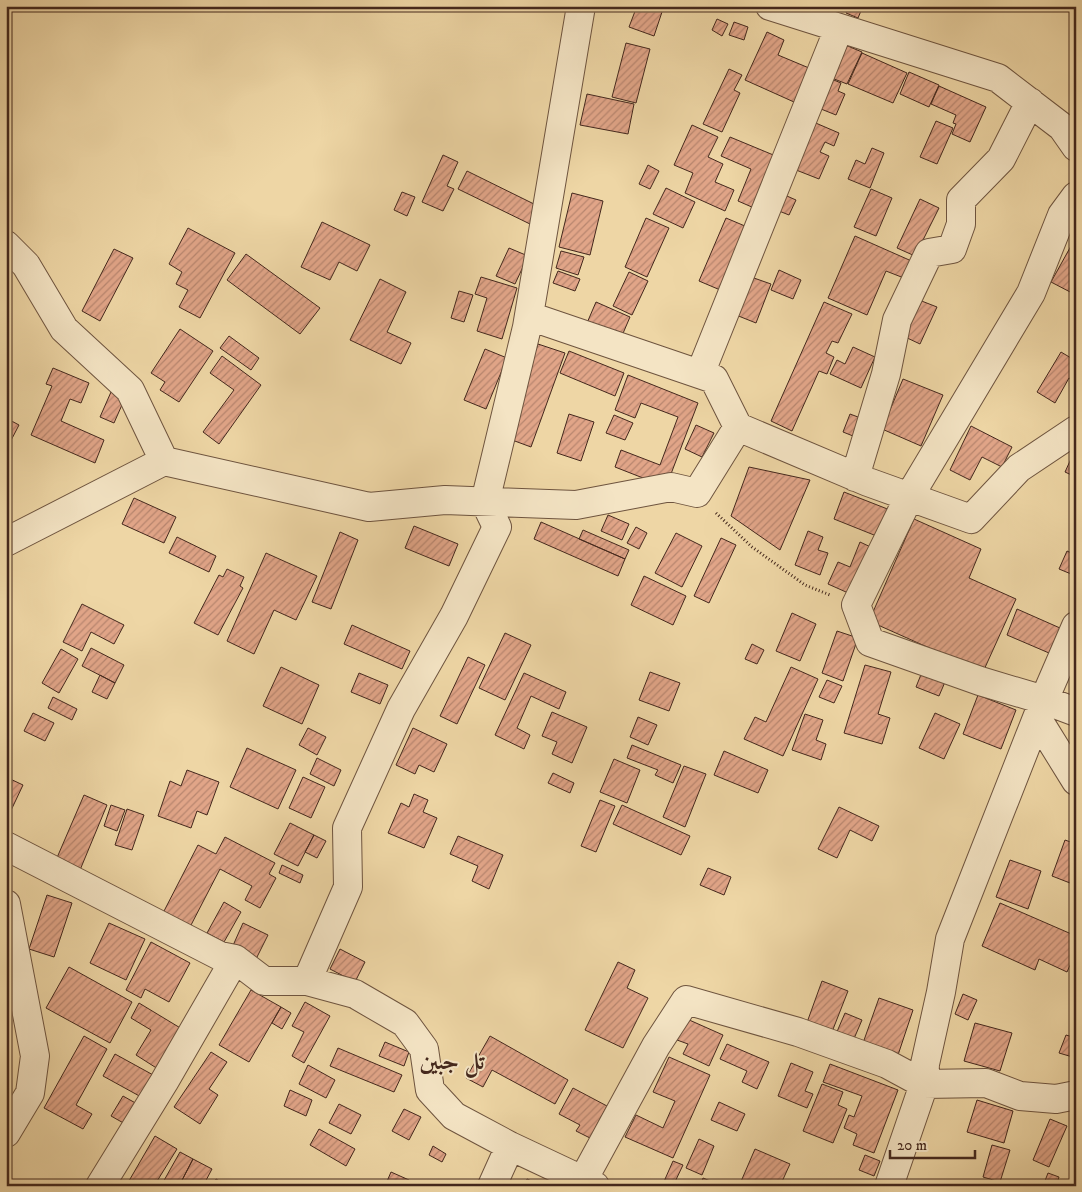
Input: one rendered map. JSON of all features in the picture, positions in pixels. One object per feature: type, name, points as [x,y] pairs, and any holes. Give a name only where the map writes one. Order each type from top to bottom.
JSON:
[{"type":"street","points":[[307,981],[348,887],[347,828],[401,709],[454,616],[497,527],[485,502],[529,316],[581,6]]},
{"type":"street","points":[[779,8],[998,78],[1062,127],[1076,147]]},
{"type":"street","points":[[700,374],[839,28]]},
{"type":"street","points":[[855,477],[886,374],[896,320],[929,253],[952,249],[961,224],[960,200],[1001,158],[1030,102]]},
{"type":"street","points":[[1076,196],[1062,215],[1031,292],[909,497],[856,605],[870,642],[980,682],[1040,709],[1076,712]]},
{"type":"street","points":[[6,245],[26,265],[64,329],[130,390],[164,461]]},
{"type":"street","points":[[529,316],[714,378],[738,427],[855,477],[971,519],[1019,468],[1076,430]]},
{"type":"street","points":[[6,542],[164,461],[369,507],[445,500],[576,505],[670,487],[696,493],[738,427]]},
{"type":"street","points":[[889,1186],[924,1084],[925,1064],[942,992],[950,939],[1040,709],[1076,626]]},
{"type":"street","points":[[1040,709],[1076,781]]},
{"type":"street","points":[[6,846],[220,956],[234,959],[264,981],[307,981],[355,994],[405,1023],[424,1049],[430,1090],[454,1116],[510,1146],[589,1183],[656,1046],[686,1000],[798,1032],[888,1064],[924,1084],[986,1083],[1020,1096],[1056,1099],[1076,1095]]},
{"type":"street","points":[[6,904],[35,1056],[30,1093],[6,1133]]},
{"type":"street","points":[[100,1186],[164,1082],[234,959]]},
{"type":"street","points":[[492,1186],[510,1146]]},
{"type":"path","points":[[696,493],[752,547],[805,585],[856,605]]},
{"type":"building","points":[[637,6],[664,6],[654,36],[629,27]]},
{"type":"building","points":[[849,6],[863,6],[858,18],[846,13]]},
{"type":"building","points":[[717,19],[728,24],[722,36],[712,30]]},
{"type":"building","points":[[734,22],[748,27],[744,40],[729,35]]},
{"type":"building","points":[[767,32],[784,40],[778,55],[809,68],[794,102],[745,80]]},
{"type":"building","points":[[626,43],[650,49],[636,103],[612,97]]},
{"type":"building","points":[[843,44],[862,52],[847,84],[829,77]]},
{"type":"building","points":[[862,53],[907,73],[893,103],[848,84]]},
{"type":"building","points":[[729,69],[742,75],[734,90],[740,93],[722,132],[703,124]]},
{"type":"building","points":[[909,72],[939,85],[929,107],[900,94]]},
{"type":"building","points":[[829,78],[841,83],[838,91],[845,94],[836,115],[816,107]]},
{"type":"building","points":[[939,86],[986,107],[970,142],[952,134],[956,124],[953,123],[956,115],[931,104]]},
{"type":"building","points":[[587,94],[634,104],[628,134],[580,125]]},
{"type":"building","points":[[811,121],[839,133],[834,146],[825,142],[820,152],[829,156],[819,179],[791,168]]},
{"type":"building","points":[[936,121],[953,128],[937,164],[920,157]]},
{"type":"building","points":[[692,125],[718,137],[708,157],[723,164],[715,182],[734,190],[725,211],[685,193],[693,173],[674,165]]},
{"type":"building","points":[[730,137],[783,159],[761,211],[738,201],[751,169],[721,156]]},
{"type":"building","points":[[872,148],[884,153],[870,188],[848,179],[856,160],[865,164]]},
{"type":"building","points":[[443,155],[458,162],[447,186],[454,189],[443,211],[422,202]]},
{"type":"building","points":[[648,165],[659,171],[650,189],[639,184]]},
{"type":"building","points":[[467,171],[538,206],[530,224],[458,189]]},
{"type":"building","points":[[666,188],[695,202],[683,228],[653,214]]},
{"type":"building","points":[[871,189],[892,198],[876,236],[854,227]]},
{"type":"building","points":[[402,192],[415,197],[407,216],[394,210]]},
{"type":"building","points":[[572,193],[603,201],[590,255],[559,247]]},
{"type":"building","points":[[780,193],[796,200],[789,215],[774,209]]},
{"type":"building","points":[[920,199],[939,208],[915,256],[897,248]]},
{"type":"building","points":[[646,218],[669,228],[647,277],[625,267]]},
{"type":"building","points":[[726,218],[752,229],[725,292],[699,281]]},
{"type":"building","points":[[322,222],[370,245],[357,271],[339,262],[330,280],[301,267]]},
{"type":"building","points":[[188,228],[235,253],[200,318],[179,307],[188,290],[176,284],[182,272],[169,264]]},
{"type":"building","points":[[855,236],[916,263],[909,280],[886,271],[867,315],[828,298]]},
{"type":"building","points":[[1076,237],[1076,291],[1074,294],[1051,282]]},
{"type":"building","points":[[509,248],[528,256],[515,284],[496,276]]},
{"type":"building","points":[[114,249],[133,258],[100,321],[82,311]]},
{"type":"building","points":[[561,251],[584,257],[578,275],[556,268]]},
{"type":"building","points":[[246,254],[320,308],[300,334],[227,280]]},
{"type":"building","points":[[779,270],[801,280],[793,299],[771,290]]},
{"type":"building","points":[[558,271],[580,279],[575,291],[553,283]]},
{"type":"building","points":[[629,272],[648,281],[632,315],[613,306]]},
{"type":"building","points":[[481,277],[517,288],[502,339],[477,331],[487,298],[475,294]]},
{"type":"building","points":[[751,277],[771,284],[756,323],[736,315]]},
{"type":"building","points":[[380,279],[406,292],[387,332],[411,343],[401,364],[350,340]]},
{"type":"building","points":[[459,291],[473,295],[464,322],[451,318]]},
{"type":"building","points":[[919,300],[937,307],[920,344],[903,336]]},
{"type":"building","points":[[596,302],[630,317],[621,338],[587,323]]},
{"type":"building","points":[[824,302],[852,314],[838,343],[832,341],[826,353],[834,357],[827,374],[819,371],[792,431],[771,421]]},
{"type":"building","points":[[180,329],[213,351],[179,402],[160,390],[165,382],[151,373]]},
{"type":"building","points":[[229,336],[259,358],[251,370],[220,348]]},
{"type":"building","points":[[538,344],[565,353],[531,447],[504,437]]},
{"type":"building","points":[[853,347],[875,357],[861,388],[830,374],[837,360],[845,364]]},
{"type":"building","points":[[485,349],[507,358],[486,409],[464,400]]},
{"type":"building","points":[[569,351],[624,373],[615,396],[560,373]]},
{"type":"building","points":[[1061,352],[1076,361],[1076,382],[1069,378],[1055,403],[1037,392]]},
{"type":"building","points":[[222,356],[261,385],[219,444],[203,432],[234,390],[210,373]]},
{"type":"building","points":[[53,368],[89,383],[81,403],[70,399],[61,421],[104,440],[95,463],[31,435],[52,386],[46,384]]},
{"type":"building","points":[[628,375],[698,403],[666,487],[615,467],[621,450],[660,465],[678,417],[641,403],[635,418],[615,410]]},
{"type":"building","points":[[903,379],[943,395],[921,446],[882,429]]},
{"type":"building","points":[[111,392],[125,398],[114,423],[100,417]]},
{"type":"building","points":[[569,414],[594,422],[581,461],[557,453]]},
{"type":"building","points":[[850,414],[866,420],[858,438],[843,432]]},
{"type":"building","points":[[614,415],[633,423],[625,440],[606,433]]},
{"type":"building","points":[[6,418],[19,425],[6,450]]},
{"type":"building","points":[[696,425],[714,433],[702,457],[685,449]]},
{"type":"building","points":[[971,426],[1012,447],[1002,467],[982,457],[970,480],[950,470]]},
{"type":"building","points":[[1076,448],[1076,477],[1065,472]]},
{"type":"building","points":[[749,467],[810,480],[780,550],[731,516]]},
{"type":"building","points":[[844,492],[890,510],[879,537],[834,519]]},
{"type":"building","points":[[134,498],[176,517],[164,543],[122,524]]},
{"type":"building","points":[[608,515],[629,524],[622,540],[601,531]]},
{"type":"building","points":[[914,519],[981,549],[969,578],[1016,599],[983,672],[869,621]]},
{"type":"building","points":[[541,522],[625,559],[618,576],[534,539]]},
{"type":"building","points":[[414,526],[458,544],[449,566],[405,548]]},
{"type":"building","points":[[636,527],[647,533],[639,549],[627,543]]},
{"type":"building","points":[[583,530],[629,550],[625,559],[579,539]]},
{"type":"building","points":[[808,531],[823,537],[818,550],[828,553],[820,575],[795,565]]},
{"type":"building","points":[[340,532],[358,540],[331,609],[312,602]]},
{"type":"building","points":[[676,533],[702,546],[682,587],[655,573]]},
{"type":"building","points":[[177,537],[216,556],[209,572],[169,553]]},
{"type":"building","points":[[721,538],[736,545],[709,603],[694,596]]},
{"type":"building","points":[[860,542],[875,549],[855,596],[828,584],[838,562],[850,567]]},
{"type":"building","points":[[1067,551],[1076,555],[1076,576],[1059,569]]},
{"type":"building","points":[[266,553],[317,576],[296,620],[274,610],[254,654],[227,641]]},
{"type":"building","points":[[227,569],[244,577],[240,586],[243,588],[218,635],[194,623],[219,575],[223,577]]},
{"type":"building","points":[[644,576],[686,596],[673,625],[631,605]]},
{"type":"building","points":[[82,604],[124,625],[114,644],[91,632],[82,651],[63,642]]},
{"type":"building","points":[[1017,609],[1060,628],[1049,653],[1007,635]]},
{"type":"building","points":[[792,613],[816,624],[800,661],[776,651]]},
{"type":"building","points":[[352,625],[410,651],[402,669],[344,644]]},
{"type":"building","points":[[837,631],[858,638],[843,681],[822,673]]},
{"type":"building","points":[[505,633],[531,645],[505,700],[479,688]]},
{"type":"building","points":[[752,644],[764,650],[757,664],[745,659]]},
{"type":"building","points":[[91,648],[124,665],[115,683],[82,666]]},
{"type":"building","points":[[61,649],[78,659],[59,693],[42,683]]},
{"type":"building","points":[[468,657],[485,665],[457,724],[440,716]]},
{"type":"building","points":[[865,665],[891,672],[878,714],[890,718],[882,744],[844,733]]},
{"type":"building","points":[[281,667],[319,685],[302,724],[263,706]]},
{"type":"building","points":[[791,667],[818,679],[783,756],[744,739],[755,717],[766,722]]},
{"type":"building","points":[[650,672],[680,683],[669,711],[639,700]]},
{"type":"building","points":[[922,672],[945,682],[939,696],[916,687]]},
{"type":"building","points":[[359,673],[388,685],[380,704],[351,692]]},
{"type":"building","points":[[524,673],[566,692],[559,709],[531,696],[517,728],[530,735],[524,749],[495,735]]},
{"type":"building","points":[[100,675],[115,683],[107,699],[92,692]]},
{"type":"building","points":[[827,680],[842,686],[834,703],[819,697]]},
{"type":"building","points":[[978,695],[1016,710],[1001,749],[963,734]]},
{"type":"building","points":[[53,697],[77,709],[72,720],[48,708]]},
{"type":"building","points":[[552,712],[587,727],[572,763],[552,754],[557,742],[542,736]]},
{"type":"building","points":[[33,713],[54,723],[45,741],[24,731]]},
{"type":"building","points":[[935,713],[960,724],[944,759],[919,748]]},
{"type":"building","points":[[805,714],[823,720],[816,740],[826,744],[821,760],[792,750]]},
{"type":"building","points":[[638,717],[657,725],[648,745],[630,737]]},
{"type":"building","points":[[308,728],[326,737],[317,755],[299,745]]},
{"type":"building","points":[[413,728],[447,744],[434,772],[419,765],[415,774],[396,765]]},
{"type":"building","points":[[632,745],[681,765],[673,783],[655,775],[658,770],[627,758]]},
{"type":"building","points":[[247,748],[296,770],[278,809],[230,787]]},
{"type":"building","points":[[724,751],[768,770],[758,793],[714,775]]},
{"type":"building","points":[[317,758],[341,770],[334,786],[310,774]]},
{"type":"building","points":[[614,759],[640,770],[627,803],[600,792]]},
{"type":"building","points":[[684,766],[706,774],[685,827],[663,817]]},
{"type":"building","points":[[187,770],[219,782],[207,815],[197,811],[191,828],[158,816],[170,781],[181,786]]},
{"type":"building","points":[[553,773],[574,783],[570,793],[548,783]]},
{"type":"building","points":[[6,777],[23,785],[6,821]]},
{"type":"building","points":[[303,777],[325,787],[311,818],[289,808]]},
{"type":"building","points":[[414,794],[428,800],[423,812],[437,818],[424,848],[388,833],[401,803],[409,807]]},
{"type":"building","points":[[84,795],[107,805],[80,870],[56,860]]},
{"type":"building","points":[[600,800],[615,806],[596,852],[581,846]]},
{"type":"building","points":[[111,805],[125,810],[117,831],[104,826]]},
{"type":"building","points":[[622,805],[690,836],[681,855],[613,824]]},
{"type":"building","points":[[839,807],[879,826],[872,841],[850,830],[837,858],[818,849]]},
{"type":"building","points":[[127,809],[144,815],[132,850],[115,845]]},
{"type":"building","points":[[290,823],[314,835],[298,866],[274,854]]},
{"type":"building","points":[[314,835],[326,841],[317,858],[305,852]]},
{"type":"building","points":[[458,836],[503,855],[489,889],[472,881],[478,866],[450,854]]},
{"type":"building","points":[[225,837],[275,863],[269,874],[276,878],[260,908],[245,900],[252,886],[220,869],[190,927],[163,913],[198,845],[216,854]]},
{"type":"building","points":[[1065,840],[1076,844],[1076,868],[1070,883],[1052,876]]},
{"type":"building","points":[[1010,860],[1041,871],[1028,909],[996,897]]},
{"type":"building","points":[[282,865],[303,875],[300,883],[279,873]]},
{"type":"building","points":[[708,868],[731,877],[724,895],[700,885]]},
{"type":"building","points":[[47,895],[72,903],[54,957],[29,949]]},
{"type":"building","points":[[224,902],[241,912],[224,942],[207,933]]},
{"type":"building","points":[[1000,903],[1076,936],[1076,952],[1067,972],[1039,959],[1035,970],[982,946]]},
{"type":"building","points":[[109,923],[145,939],[126,980],[90,963]]},
{"type":"building","points":[[243,923],[268,935],[255,961],[231,950]]},
{"type":"building","points":[[151,942],[190,963],[169,1002],[145,989],[141,998],[126,990]]},
{"type":"building","points":[[340,949],[365,962],[355,982],[330,969]]},
{"type":"building","points":[[618,962],[635,970],[627,988],[648,998],[623,1048],[585,1030]]},
{"type":"building","points":[[69,967],[132,1002],[110,1043],[46,1008]]},
{"type":"building","points":[[822,981],[848,991],[830,1037],[805,1028]]},
{"type":"building","points":[[251,990],[281,1007],[249,1062],[219,1045]]},
{"type":"building","points":[[963,994],[977,1000],[968,1020],[955,1014]]},
{"type":"building","points":[[879,998],[913,1010],[898,1055],[863,1043]]},
{"type":"building","points":[[305,1002],[330,1016],[304,1063],[292,1056],[304,1032],[292,1026]]},
{"type":"building","points":[[139,1003],[182,1029],[158,1069],[136,1055],[151,1030],[131,1018]]},
{"type":"building","points":[[281,1007],[291,1013],[282,1029],[272,1023]]},
{"type":"building","points":[[845,1013],[862,1020],[853,1041],[836,1034]]},
{"type":"building","points":[[687,1019],[723,1035],[709,1066],[683,1054],[688,1044],[677,1040]]},
{"type":"building","points":[[975,1023],[1012,1033],[1000,1071],[964,1061]]},
{"type":"building","points":[[1066,1035],[1076,1038],[1076,1058],[1059,1053]]},
{"type":"building","points":[[84,1036],[107,1049],[76,1105],[92,1114],[83,1129],[44,1108]]},
{"type":"building","points":[[490,1036],[568,1080],[555,1104],[492,1070],[483,1087],[466,1078]]},
{"type":"building","points":[[385,1042],[409,1052],[404,1066],[379,1056]]},
{"type":"building","points":[[727,1044],[769,1062],[757,1089],[742,1082],[747,1071],[720,1059]]},
{"type":"building","points":[[338,1048],[402,1075],[394,1092],[330,1066]]},
{"type":"building","points":[[211,1052],[227,1062],[209,1089],[218,1095],[200,1124],[174,1107]]},
{"type":"building","points":[[115,1054],[155,1076],[143,1098],[103,1076]]},
{"type":"building","points":[[669,1057],[710,1075],[673,1158],[625,1137],[636,1115],[663,1128],[675,1101],[653,1092]]},
{"type":"building","points":[[791,1063],[813,1072],[805,1091],[813,1094],[807,1108],[778,1096]]},
{"type":"building","points":[[830,1064],[898,1090],[874,1153],[853,1145],[857,1134],[844,1128],[849,1115],[854,1117],[862,1096],[823,1082]]},
{"type":"building","points":[[308,1065],[335,1080],[326,1098],[299,1084]]},
{"type":"building","points":[[822,1084],[843,1092],[838,1105],[847,1109],[833,1143],[803,1131]]},
{"type":"building","points":[[573,1088],[607,1106],[590,1138],[576,1131],[580,1125],[559,1114]]},
{"type":"building","points":[[290,1090],[312,1100],[306,1116],[284,1106]]},
{"type":"building","points":[[123,1096],[139,1105],[127,1125],[111,1116]]},
{"type":"building","points":[[977,1100],[1013,1111],[1004,1143],[967,1132]]},
{"type":"building","points":[[719,1102],[745,1114],[737,1131],[711,1120]]},
{"type":"building","points":[[339,1104],[361,1115],[351,1134],[329,1123]]},
{"type":"building","points":[[404,1109],[421,1117],[409,1140],[392,1131]]},
{"type":"building","points":[[1050,1119],[1067,1126],[1049,1167],[1033,1160]]},
{"type":"building","points":[[319,1129],[355,1149],[346,1166],[310,1145]]},
{"type":"building","points":[[155,1136],[177,1149],[154,1186],[126,1186]]},
{"type":"building","points":[[699,1139],[714,1146],[702,1175],[686,1168]]},
{"type":"building","points":[[992,1145],[1010,1150],[1000,1182],[983,1177]]},
{"type":"building","points":[[433,1146],[446,1154],[442,1162],[429,1155]]},
{"type":"building","points":[[755,1149],[790,1164],[780,1186],[739,1186]]},
{"type":"building","points":[[180,1152],[193,1159],[179,1186],[162,1184]]},
{"type":"building","points":[[865,1155],[880,1161],[874,1176],[859,1170]]},
{"type":"building","points":[[193,1159],[212,1169],[203,1186],[179,1186]]},
{"type":"building","points":[[673,1161],[683,1165],[673,1186],[662,1186]]},
{"type":"building","points":[[391,1172],[409,1180],[407,1186],[385,1186]]},
{"type":"building","points":[[1048,1173],[1059,1177],[1056,1186],[1043,1186]]},
{"type":"building","points":[[703,1178],[715,1183],[713,1186],[700,1186]]},
{"type":"building","points":[[216,1179],[228,1186],[212,1186]]},
{"type":"building","points":[[527,1179],[543,1186],[524,1186]]},
{"type":"district","name":"تل جبين","points":[[452,1062]]}]
